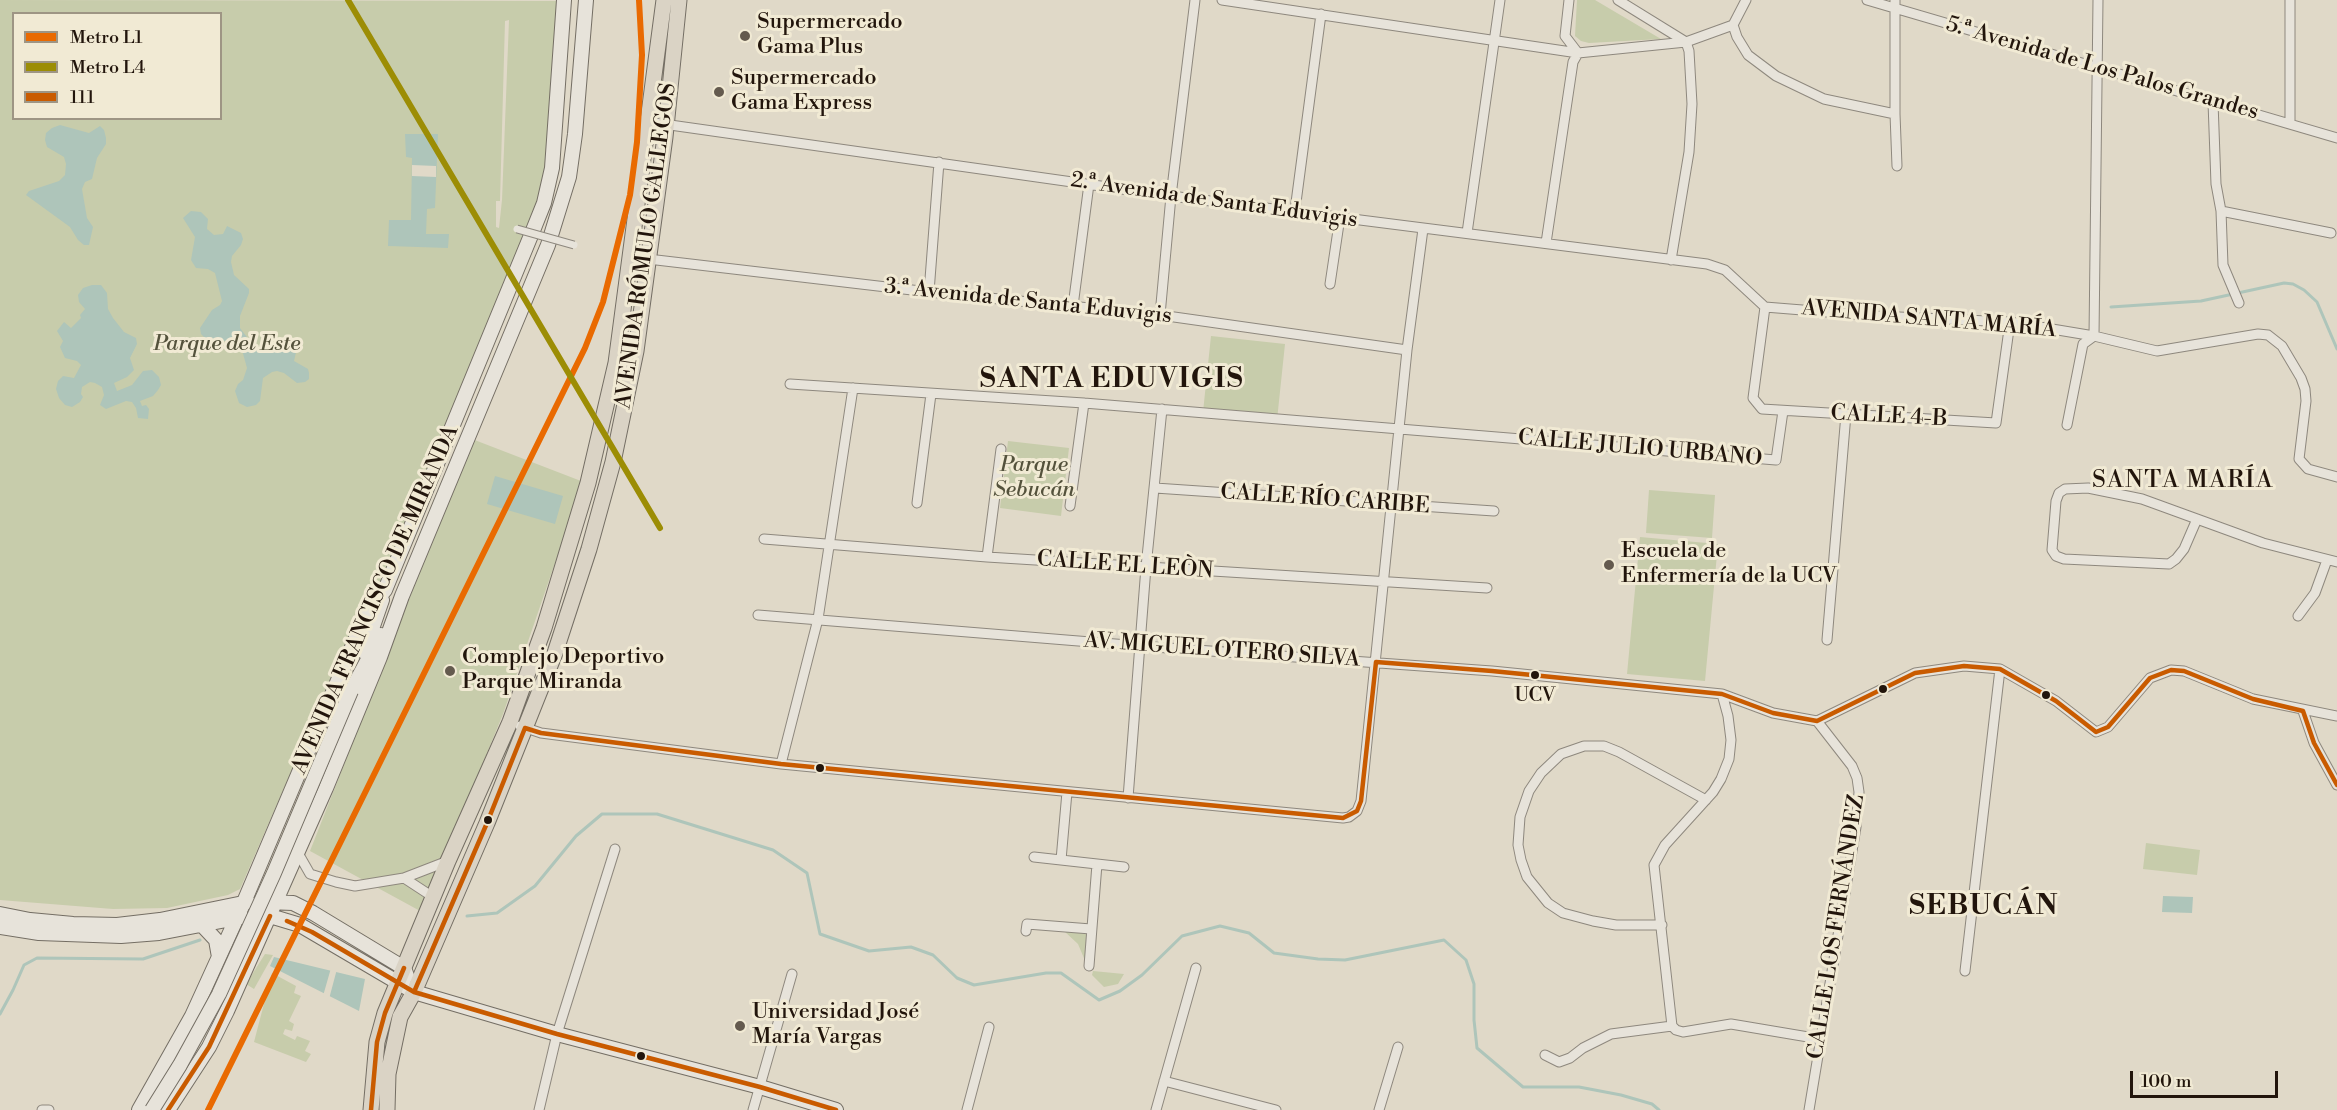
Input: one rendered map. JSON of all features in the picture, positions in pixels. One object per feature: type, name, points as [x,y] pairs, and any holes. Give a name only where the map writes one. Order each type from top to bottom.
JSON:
[{"type":"main road","name":"AVENIDA FRANCISCO DE MIRANDA","points":[[139,1110],[192,1016],[244,902],[368,612],[385,590],[544,203],[552,168],[564,0]]},
{"type":"main road","name":"AVENIDA FRANCISCO DE MIRANDA","points":[[168,1110],[209,1047],[298,853],[544,255],[569,177],[575,134],[586,0]]},
{"type":"main road","name":"AVENIDA RÓMULO GALLEGOS","points":[[448,861],[510,722],[544,628],[588,483],[616,363],[664,0]]},
{"type":"main road","name":"AVENIDA RÓMULO GALLEGOS","points":[[414,992],[491,813],[555,653],[589,549],[613,462],[636,351],[666,125],[679,0]]},
{"type":"main road","points":[[152,1110],[186,1055],[219,994],[274,873],[351,691],[385,590]]},
{"type":"main road","points":[[351,691],[402,596]]},
{"type":"main road","points":[[371,1110],[377,1042],[397,983],[448,861]]},
{"type":"main road","points":[[256,872],[264,891],[271,895],[278,891],[287,876]]},
{"type":"main road","points":[[0,914],[30,920],[117,925],[160,920],[244,902],[293,903],[404,968],[414,992]]},
{"type":"main road","points":[[0,927],[39,933],[121,936],[159,933],[237,917],[270,916],[312,932],[414,992],[557,1034],[760,1087],[804,1106],[837,1110]]},
{"type":"main road","points":[[201,924],[216,940],[218,959],[238,956],[245,961],[244,973]]},
{"type":"main road","points":[[387,1110],[388,1074],[394,1041],[400,1017],[414,992]]},
{"type":"street","points":[[1160,315],[1171,196],[1195,0]]},
{"type":"street","points":[[1222,0],[1241,1],[1578,53],[1686,42],[1733,25],[1746,0]]},
{"type":"street","points":[[1467,233],[1500,0]]},
{"type":"street","points":[[1569,0],[1565,36],[1578,53]]},
{"type":"street","points":[[1617,0],[1686,42],[1689,51],[1692,95],[1689,152],[1671,260]]},
{"type":"street","name":"5.ª Avenida de Los Palos Grandes","points":[[1868,0],[1895,4],[2098,68],[2337,138]]},
{"type":"street","points":[[2067,425],[2083,344],[2094,336],[2098,0]]},
{"type":"street","points":[[2290,0],[2290,123]]},
{"type":"street","points":[[1895,4],[1897,166]]},
{"type":"street","points":[[1295,210],[1321,14]]},
{"type":"street","points":[[1733,25],[1748,55],[1792,85],[1824,99],[1895,114]]},
{"type":"street","points":[[1546,243],[1574,62],[1578,53]]},
{"type":"street","points":[[2213,102],[2216,184],[2221,211],[2223,265],[2239,303]]},
{"type":"street","name":"2.ª Avenida de Santa Eduvigis","points":[[649,122],[1171,196],[1707,264],[1725,270],[1765,307]]},
{"type":"street","points":[[929,292],[939,162]]},
{"type":"street","points":[[1073,306],[1089,184]]},
{"type":"street","points":[[2221,211],[2331,233]]},
{"type":"street","points":[[1330,284],[1340,217]]},
{"type":"street","points":[[517,229],[574,245]]},
{"type":"street","points":[[510,722],[541,733],[781,764],[1342,818],[1357,811],[1361,801],[1407,350],[1424,229]]},
{"type":"street","name":"3.ª Avenida de Santa Eduvigis","points":[[648,259],[929,292],[1160,315],[1407,350]]},
{"type":"street","points":[[1765,307],[1753,399],[1762,409],[1783,411]]},
{"type":"street","name":"AVENIDA SANTA MARÍA","points":[[1765,307],[1877,316],[2010,322],[2094,336],[2157,351],[2258,334],[2268,335],[2282,346],[2305,389],[2306,401],[2299,459],[2308,469],[2337,477]]},
{"type":"street","name":"CALLE 4-B","points":[[1783,411],[1996,423],[2010,322]]},
{"type":"street","points":[[790,384],[1084,403],[1399,428]]},
{"type":"street","points":[[781,764],[818,619],[853,388]]},
{"type":"street","points":[[917,503],[931,394]]},
{"type":"street","points":[[1070,506],[1084,403]]},
{"type":"street","points":[[1128,798],[1146,567],[1162,409]]},
{"type":"street","name":"CALLE JULIO URBANO","points":[[1399,428],[1635,450],[1776,460],[1783,411]]},
{"type":"street","points":[[1827,640],[1846,414]]},
{"type":"street","points":[[987,557],[1001,448]]},
{"type":"street","name":"CALLE RÍO CARIBE","points":[[1155,488],[1494,511]]},
{"type":"street","points":[[2197,519],[2184,549],[2169,564],[2064,559],[2056,556],[2052,550],[2056,501],[2059,493],[2066,489],[2088,488],[2142,499],[2264,543],[2332,561],[2315,593],[2298,616]]},
{"type":"street","name":"CALLE EL LEÒN","points":[[764,539],[987,557],[1487,588]]},
{"type":"street","name":"AV. MIGUEL OTERO SILVA","points":[[758,615],[1140,646],[1492,670],[1722,694],[1773,713],[1817,721]]},
{"type":"street","points":[[1817,721],[1915,673],[1964,666],[2000,669],[2056,701],[2096,732],[2108,727],[2150,678],[2171,670],[2184,671],[2253,699],[2303,711],[2337,716]]},
{"type":"street","points":[[1965,971],[2000,669]]},
{"type":"street","points":[[1722,694],[1731,740],[1729,759],[1721,779],[1706,800],[1665,844],[1654,865],[1672,1026],[1683,1032],[1731,1024],[1820,1039]]},
{"type":"street","points":[[2303,711],[2314,742],[2337,785]]},
{"type":"street","name":"CALLE LOS FERNÁNDEZ","points":[[1809,1110],[1855,835],[1859,792],[1852,766],[1817,721]]},
{"type":"street","points":[[1662,925],[1616,925],[1593,921],[1563,913],[1548,903],[1527,877],[1518,845],[1520,817],[1529,790],[1541,773],[1561,754],[1584,746],[1604,747],[1619,752],[1706,800]]},
{"type":"street","points":[[1060,860],[1067,792]]},
{"type":"street","points":[[539,1110],[557,1034],[615,849]]},
{"type":"street","points":[[298,853],[310,873],[355,886],[404,878],[448,861]]},
{"type":"street","points":[[1034,857],[1124,867]]},
{"type":"street","points":[[1089,966],[1097,864]]},
{"type":"street","points":[[404,878],[433,897]]},
{"type":"street","points":[[1026,931],[1027,924],[1091,929]]},
{"type":"street","points":[[1156,1110],[1196,969]]},
{"type":"street","points":[[753,1110],[792,974]]},
{"type":"street","points":[[1545,1055],[1559,1062],[1611,1034],[1672,1026]]},
{"type":"street","points":[[967,1110],[989,1027]]},
{"type":"street","points":[[1379,1110],[1398,1047]]},
{"type":"street","points":[[1164,1082],[1276,1110]]},
{"type":"street","points":[[42,1110],[49,1110]]},
{"type":"green space","name":"Parque del Este","points":[[0,0],[559,1],[549,168],[538,207],[385,578],[328,724],[288,813],[305,740],[240,889],[228,895],[167,908],[113,909],[0,900]],"holes":[[[509,20],[499,228],[496,227],[496,201],[500,201],[505,21]]]},
{"type":"green space","points":[[1577,0],[1595,0],[1661,39],[1589,43],[1581,41],[1575,36]]},
{"type":"green space","points":[[1211,336],[1285,344],[1277,420],[1203,412]]},
{"type":"green space","name":"Complejo Deportivo Parque Miranda","points":[[472,439],[581,481],[503,714],[422,912],[310,851]]},
{"type":"green space","name":"Parque Sebucán","points":[[1008,441],[1069,448],[1061,516],[1000,508]]},
{"type":"green space","points":[[1649,490],[1715,495],[1712,538],[1646,533]]},
{"type":"green space","points":[[1640,537],[1718,544],[1705,681],[1627,674]]},
{"type":"green space","points":[[2146,843],[2200,850],[2197,875],[2143,869]]},
{"type":"green space","points":[[1064,931],[1087,933],[1086,963],[1078,944]]},
{"type":"green space","points":[[265,954],[273,955],[254,989],[246,984]]},
{"type":"green space","points":[[1093,971],[1124,974],[1118,984],[1104,987],[1092,975]]},
{"type":"green space","points":[[272,973],[296,986],[294,993],[301,996],[289,1021],[294,1024],[292,1031],[285,1029],[283,1034],[295,1040],[297,1036],[310,1041],[305,1051],[311,1054],[306,1062],[254,1042]]},
{"type":"shaded area","points":[[60,125],[89,133],[100,126],[106,138],[106,144],[97,158],[92,179],[85,182],[82,189],[87,218],[93,227],[89,245],[84,245],[70,227],[26,195],[29,191],[59,181],[65,175],[64,157],[47,147],[45,140],[46,133]]},
{"type":"shaded area","points":[[405,134],[438,134],[435,208],[427,209],[426,234],[449,234],[448,248],[388,246],[389,220],[411,220],[412,158],[406,157]]},
{"type":"shaded area","points":[[191,211],[201,212],[208,219],[207,229],[214,235],[223,234],[227,226],[241,233],[243,239],[241,245],[232,256],[231,262],[234,275],[249,289],[240,316],[240,328],[253,345],[258,347],[271,346],[286,338],[294,342],[297,348],[294,361],[308,369],[309,379],[305,382],[297,383],[284,373],[272,372],[263,378],[260,401],[256,405],[247,407],[239,403],[235,391],[243,380],[247,368],[242,350],[230,340],[210,343],[201,334],[200,328],[212,310],[222,301],[215,273],[208,269],[196,268],[191,260],[195,237],[183,218]]},
{"type":"shaded area","points":[[101,285],[107,293],[108,309],[113,318],[124,332],[136,338],[137,344],[130,358],[134,370],[127,377],[114,383],[117,391],[132,385],[143,371],[152,370],[159,377],[161,385],[158,390],[153,396],[140,401],[142,406],[146,405],[149,409],[148,419],[138,418],[132,402],[126,401],[106,409],[100,405],[104,395],[102,387],[95,383],[90,382],[82,387],[83,397],[72,407],[65,405],[59,398],[56,389],[58,381],[63,376],[74,378],[81,365],[77,361],[65,358],[60,347],[63,341],[57,331],[64,322],[71,328],[81,318],[80,315],[85,309],[79,302],[78,295],[83,288]]},
{"type":"shaded area","points":[[495,476],[563,496],[555,524],[487,504]]},
{"type":"shaded area","points":[[2163,896],[2193,897],[2192,913],[2162,912]]},
{"type":"shaded area","points":[[274,957],[365,979],[359,1011],[270,966]]},
{"type":"pier","points":[[412,165],[436,166],[436,177],[412,176]]},
{"type":"pier","points":[[331,968],[337,969],[329,999],[323,996]]},
{"type":"waterway","points":[[2111,307],[2201,301],[2284,283],[2293,284],[2317,302],[2337,349]]},
{"type":"waterway","points":[[467,916],[497,913],[535,886],[576,836],[602,814],[657,814],[773,850],[807,873],[820,934],[869,951],[911,947],[933,955],[957,978],[974,985],[1046,973],[1061,973],[1099,1000],[1120,991],[1142,975],[1182,936],[1220,926],[1249,933],[1274,953],[1318,959],[1345,960],[1444,940],[1466,960],[1474,984],[1477,1048],[1523,1087],[1579,1087],[1621,1095],[1652,1104],[1659,1110]]},
{"type":"waterway","points":[[0,1014],[24,965],[37,958],[143,959],[200,940]]},
{"type":"metro line","name":"L4","points":[[348,0],[660,528]]},
{"type":"metro line","name":"L1","points":[[208,1110],[585,348],[603,302],[630,195],[637,142],[642,55],[639,0]]},
{"type":"transit line","name":"111","points":[[414,992],[525,728],[541,733],[781,764],[1343,818],[1357,811],[1361,801],[1376,662],[1722,694],[1773,713],[1817,721],[1915,673],[1964,666],[2000,669],[2056,701],[2096,732],[2108,727],[2150,678],[2171,670],[2184,671],[2253,699],[2303,711],[2314,743],[2337,785]]},
{"type":"transit line","name":"111","points":[[168,1110],[209,1047],[270,916]]},
{"type":"transit line","name":"111","points":[[287,921],[312,932],[414,992],[557,1034],[760,1087],[836,1110]]},
{"type":"transit line","name":"111","points":[[371,1110],[377,1042],[385,1013],[404,968]]},
{"type":"place","name":"Supermercado Gama Plus","points":[[745,36]]},
{"type":"place","name":"Supermercado Gama Express","points":[[719,92]]},
{"type":"place","name":"Escuela de Enfermería de la UCV","points":[[1609,565]]},
{"type":"place","name":"Complejo Deportivo Parque Miranda","points":[[450,671]]},
{"type":"place","name":"UCV","points":[[1535,675]]},
{"type":"place","name":"Universidad José María Vargas","points":[[740,1026]]},
{"type":"district","name":"SANTA EDUVIGIS","points":[[1112,380]]},
{"type":"district","name":"SANTA MARÍA","points":[[2183,481]]},
{"type":"district","name":"SEBUCÁN","points":[[1984,907]]}]
